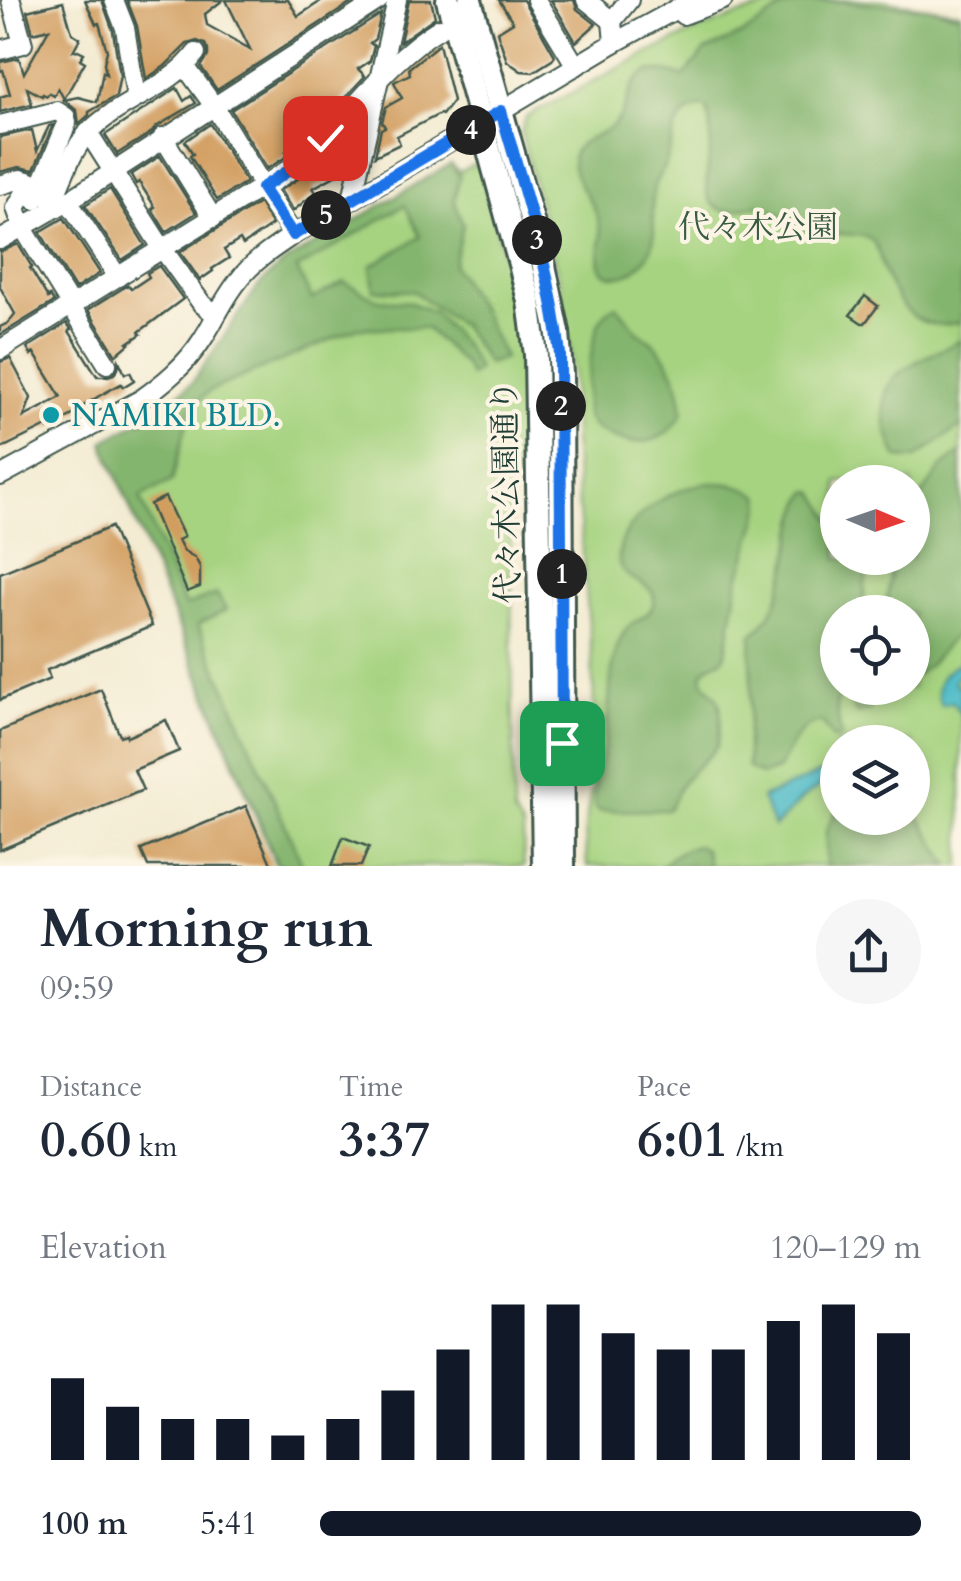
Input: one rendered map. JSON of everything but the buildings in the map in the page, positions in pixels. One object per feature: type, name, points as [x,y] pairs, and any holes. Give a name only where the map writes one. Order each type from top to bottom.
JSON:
[{"type":"main road","points":[[448,0],[492,118]]},
{"type":"main road","points":[[470,0],[492,118]]},
{"type":"main road","name":"代々木公園通り","points":[[492,118],[536,355],[544,866]]},
{"type":"main road","name":"代々木公園通り","points":[[492,118],[542,257],[560,354],[563,866]]},
{"type":"street","points":[[0,50],[23,44],[11,0]]},
{"type":"street","points":[[114,0],[128,37],[136,98]]},
{"type":"street","points":[[0,240],[378,0]]},
{"type":"street","points":[[352,199],[397,0]]},
{"type":"street","points":[[536,0],[576,66]]},
{"type":"street","points":[[586,0],[612,22],[614,43]]},
{"type":"street","points":[[612,22],[630,0]]},
{"type":"street","points":[[2,474],[140,400],[162,384],[201,341],[239,279],[268,252],[614,43],[693,0]]},
{"type":"street","points":[[658,20],[723,0]]},
{"type":"street","points":[[0,350],[306,157],[378,79],[440,28]]},
{"type":"street","points":[[118,277],[61,204],[52,202],[88,132],[191,60],[214,106],[293,235]]},
{"type":"street","points":[[0,124],[58,110],[67,120],[23,228]]},
{"type":"street","points":[[88,132],[162,248],[202,304],[216,315]]},
{"type":"street","points":[[164,138],[214,218]]},
{"type":"street","points":[[0,185],[31,182],[16,208],[23,228],[78,300],[107,364]]},
{"type":"green space","name":"代々木公園","points":[[797,0],[880,0],[961,12],[961,866],[587,866],[585,828],[596,758],[592,658],[575,466],[572,360],[561,286],[521,133],[526,117],[656,49],[767,7]]},
{"type":"green space","points":[[827,1],[930,8],[961,15],[961,322],[934,324],[905,309],[891,288],[877,247],[864,236],[810,231],[761,206],[728,210],[715,207],[707,188],[711,132],[707,109],[702,106],[680,121],[655,184],[654,238],[646,258],[626,274],[609,275],[604,271],[599,261],[598,219],[575,173],[575,150],[615,124],[635,83],[646,73],[660,71],[684,76],[705,51],[745,33],[783,8]]},
{"type":"green space","points":[[451,164],[459,172],[474,164],[481,170],[518,309],[525,374],[525,473],[510,481],[514,813],[523,829],[524,866],[276,866],[103,442],[163,408],[192,383],[259,285],[283,263]]},
{"type":"green space","points":[[451,164],[460,176],[454,200],[463,225],[453,265],[504,358],[488,364],[463,327],[413,291],[374,290],[371,266],[420,237],[405,205],[297,269],[312,299],[344,282],[378,300],[409,302],[434,312],[467,349],[478,370],[470,376],[464,364],[426,328],[358,328],[211,390],[191,407],[172,481],[140,497],[185,606],[217,594],[226,610],[198,625],[303,866],[278,866],[103,442],[163,408],[192,383],[259,285],[283,263]]},
{"type":"green space","points":[[616,306],[664,355],[677,382],[683,412],[670,430],[654,440],[634,442],[612,437],[595,428],[586,412],[597,328]]},
{"type":"green space","points":[[961,340],[961,426],[914,459],[898,458],[885,416],[890,384],[911,365]]},
{"type":"green space","points":[[961,452],[961,628],[930,664],[930,595],[887,595],[890,575],[930,575],[930,484],[941,468]]},
{"type":"green space","points":[[710,483],[748,489],[760,496],[762,505],[738,582],[726,652],[702,676],[719,702],[717,746],[683,781],[667,810],[598,811],[595,789],[607,732],[615,656],[625,631],[648,613],[654,597],[621,568],[621,546],[627,532],[650,507],[695,485]]},
{"type":"green space","points":[[810,491],[820,500],[820,575],[867,575],[864,595],[820,595],[820,705],[836,705],[839,725],[822,722],[806,727],[777,770],[762,775],[748,768],[747,758],[752,635],[777,600],[804,499]]},
{"type":"green space","points":[[852,705],[872,705],[869,710],[855,711]]},
{"type":"green space","points":[[826,835],[930,835],[950,866],[826,866]]},
{"type":"green space","points":[[698,845],[705,850],[709,866],[661,866],[683,850]]},
{"type":"water","points":[[961,662],[954,682],[961,689],[961,715],[953,702],[941,705],[938,685],[944,674]]},
{"type":"water","points":[[820,773],[820,786],[774,827],[762,798]]},
{"type":"place","name":"NAMIKI BLD.","points":[[51,415]]},
{"type":"route","points":[[325,138],[297,165],[262,188],[293,235],[501,111],[542,257],[558,332],[562,743]]}]
